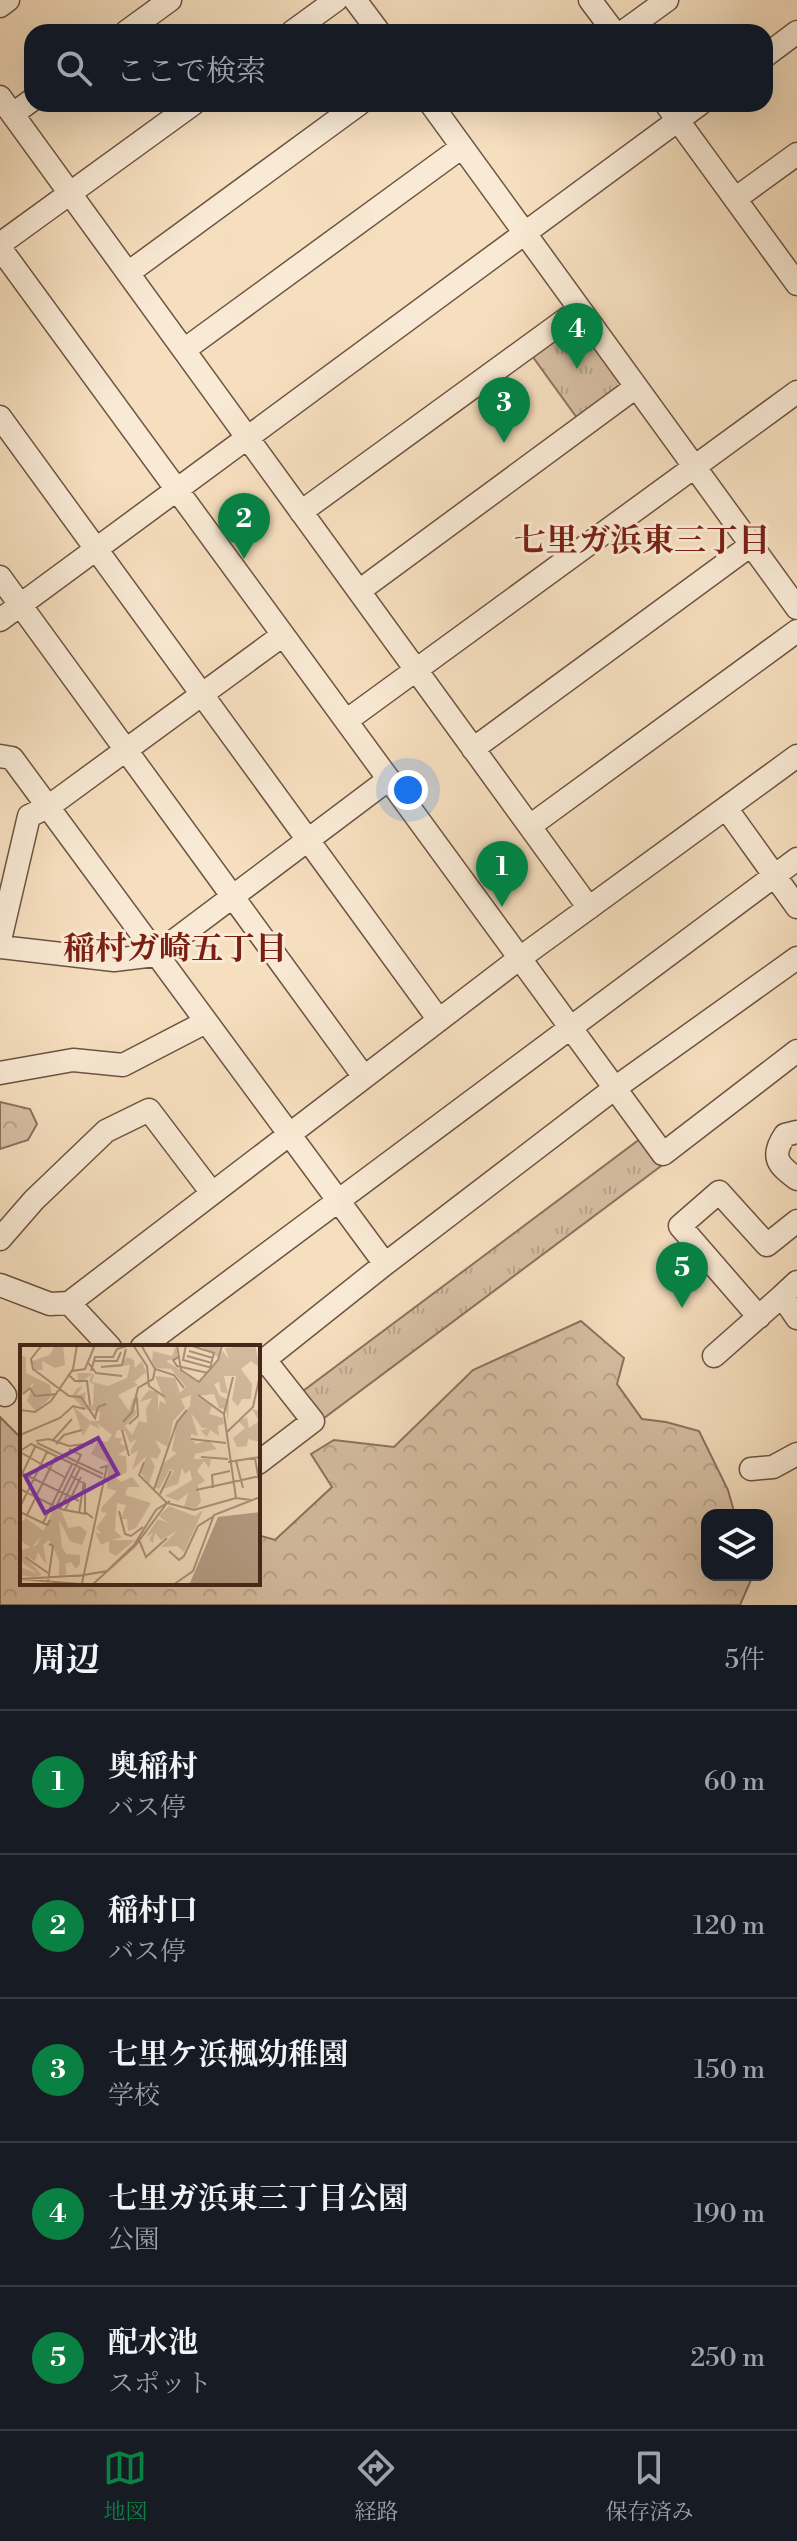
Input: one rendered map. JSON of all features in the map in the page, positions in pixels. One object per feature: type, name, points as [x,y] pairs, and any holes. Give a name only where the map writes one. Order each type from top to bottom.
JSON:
[{"type":"street","points":[[0,6],[8,0]]},
{"type":"street","points":[[137,24],[170,0]]},
{"type":"street","points":[[303,24],[336,0]]},
{"type":"street","points":[[355,0],[373,24]]},
{"type":"street","points":[[590,0],[608,24]]},
{"type":"street","points":[[634,24],[667,0]]},
{"type":"street","points":[[773,50],[797,32]]},
{"type":"street","points":[[6,105],[589,908]]},
{"type":"street","points":[[182,112],[0,246],[663,1154],[797,1051]]},
{"type":"street","points":[[128,273],[348,112]]},
{"type":"street","points":[[437,112],[797,608]]},
{"type":"street","points":[[0,620],[525,233],[672,112],[795,278]]},
{"type":"street","points":[[184,350],[462,147]]},
{"type":"street","points":[[735,199],[797,154]]},
{"type":"street","points":[[301,512],[580,309]]},
{"type":"street","points":[[359,591],[636,387]]},
{"type":"street","points":[[346,721],[797,392]]},
{"type":"street","points":[[0,417],[439,1020]]},
{"type":"street","points":[[473,749],[751,545]]},
{"type":"street","points":[[0,577],[364,1077]]},
{"type":"street","points":[[530,826],[797,631]]},
{"type":"street","points":[[0,940],[29,816],[48,807],[283,635]]},
{"type":"street","points":[[0,756],[12,758],[204,1023],[385,1264]]},
{"type":"street","points":[[0,1285],[50,1304],[69,1303],[520,958],[797,756]]},
{"type":"street","points":[[0,947],[114,960],[155,955],[389,779]]},
{"type":"street","points":[[726,808],[797,907]]},
{"type":"street","points":[[145,1345],[797,859]]},
{"type":"street","points":[[260,1461],[313,1421],[261,1362],[615,1088],[797,958]]},
{"type":"street","points":[[0,1073],[73,1060],[123,1065],[204,1023]]},
{"type":"street","points":[[0,1239],[34,1200],[106,1131],[149,1110],[212,1193]]},
{"type":"street","points":[[797,1132],[785,1135],[777,1157],[780,1167],[797,1179]]},
{"type":"street","points":[[759,1317],[680,1226],[719,1192],[767,1245],[797,1221]]},
{"type":"street","points":[[714,1356],[789,1289],[797,1318]]},
{"type":"street","points":[[69,1303],[108,1345]]},
{"type":"street","points":[[751,1469],[773,1467],[797,1454]]},
{"type":"green space","points":[[574,322],[580,323],[624,384],[580,422],[530,353]]},
{"type":"green space","points":[[0,1102],[30,1109],[37,1124],[28,1140],[0,1149]]},
{"type":"green space","points":[[640,1139],[661,1166],[320,1421],[299,1394]]},
{"type":"green space","points":[[581,1321],[624,1358],[617,1384],[642,1419],[699,1431],[728,1490],[733,1509],[701,1509],[701,1581],[751,1581],[740,1605],[0,1605],[0,1417],[20,1437],[20,1585],[260,1585],[260,1536],[275,1540],[332,1487],[311,1454],[334,1440],[394,1447],[473,1370]]},
{"type":"place","name":"七里ガ浜東三丁目公園","points":[[577,369]]},
{"type":"place","name":"七里ケ浜楓幼稚園","points":[[504,443]]},
{"type":"place","name":"稲村口","points":[[244,559]]},
{"type":"place","name":"奥稲村","points":[[502,907]]},
{"type":"place","name":"配水池","points":[[682,1308]]},
{"type":"district","name":"七里ガ浜東三丁目","points":[[642,541]]},
{"type":"district","name":"稲村ガ崎五丁目","points":[[175,949]]}]
